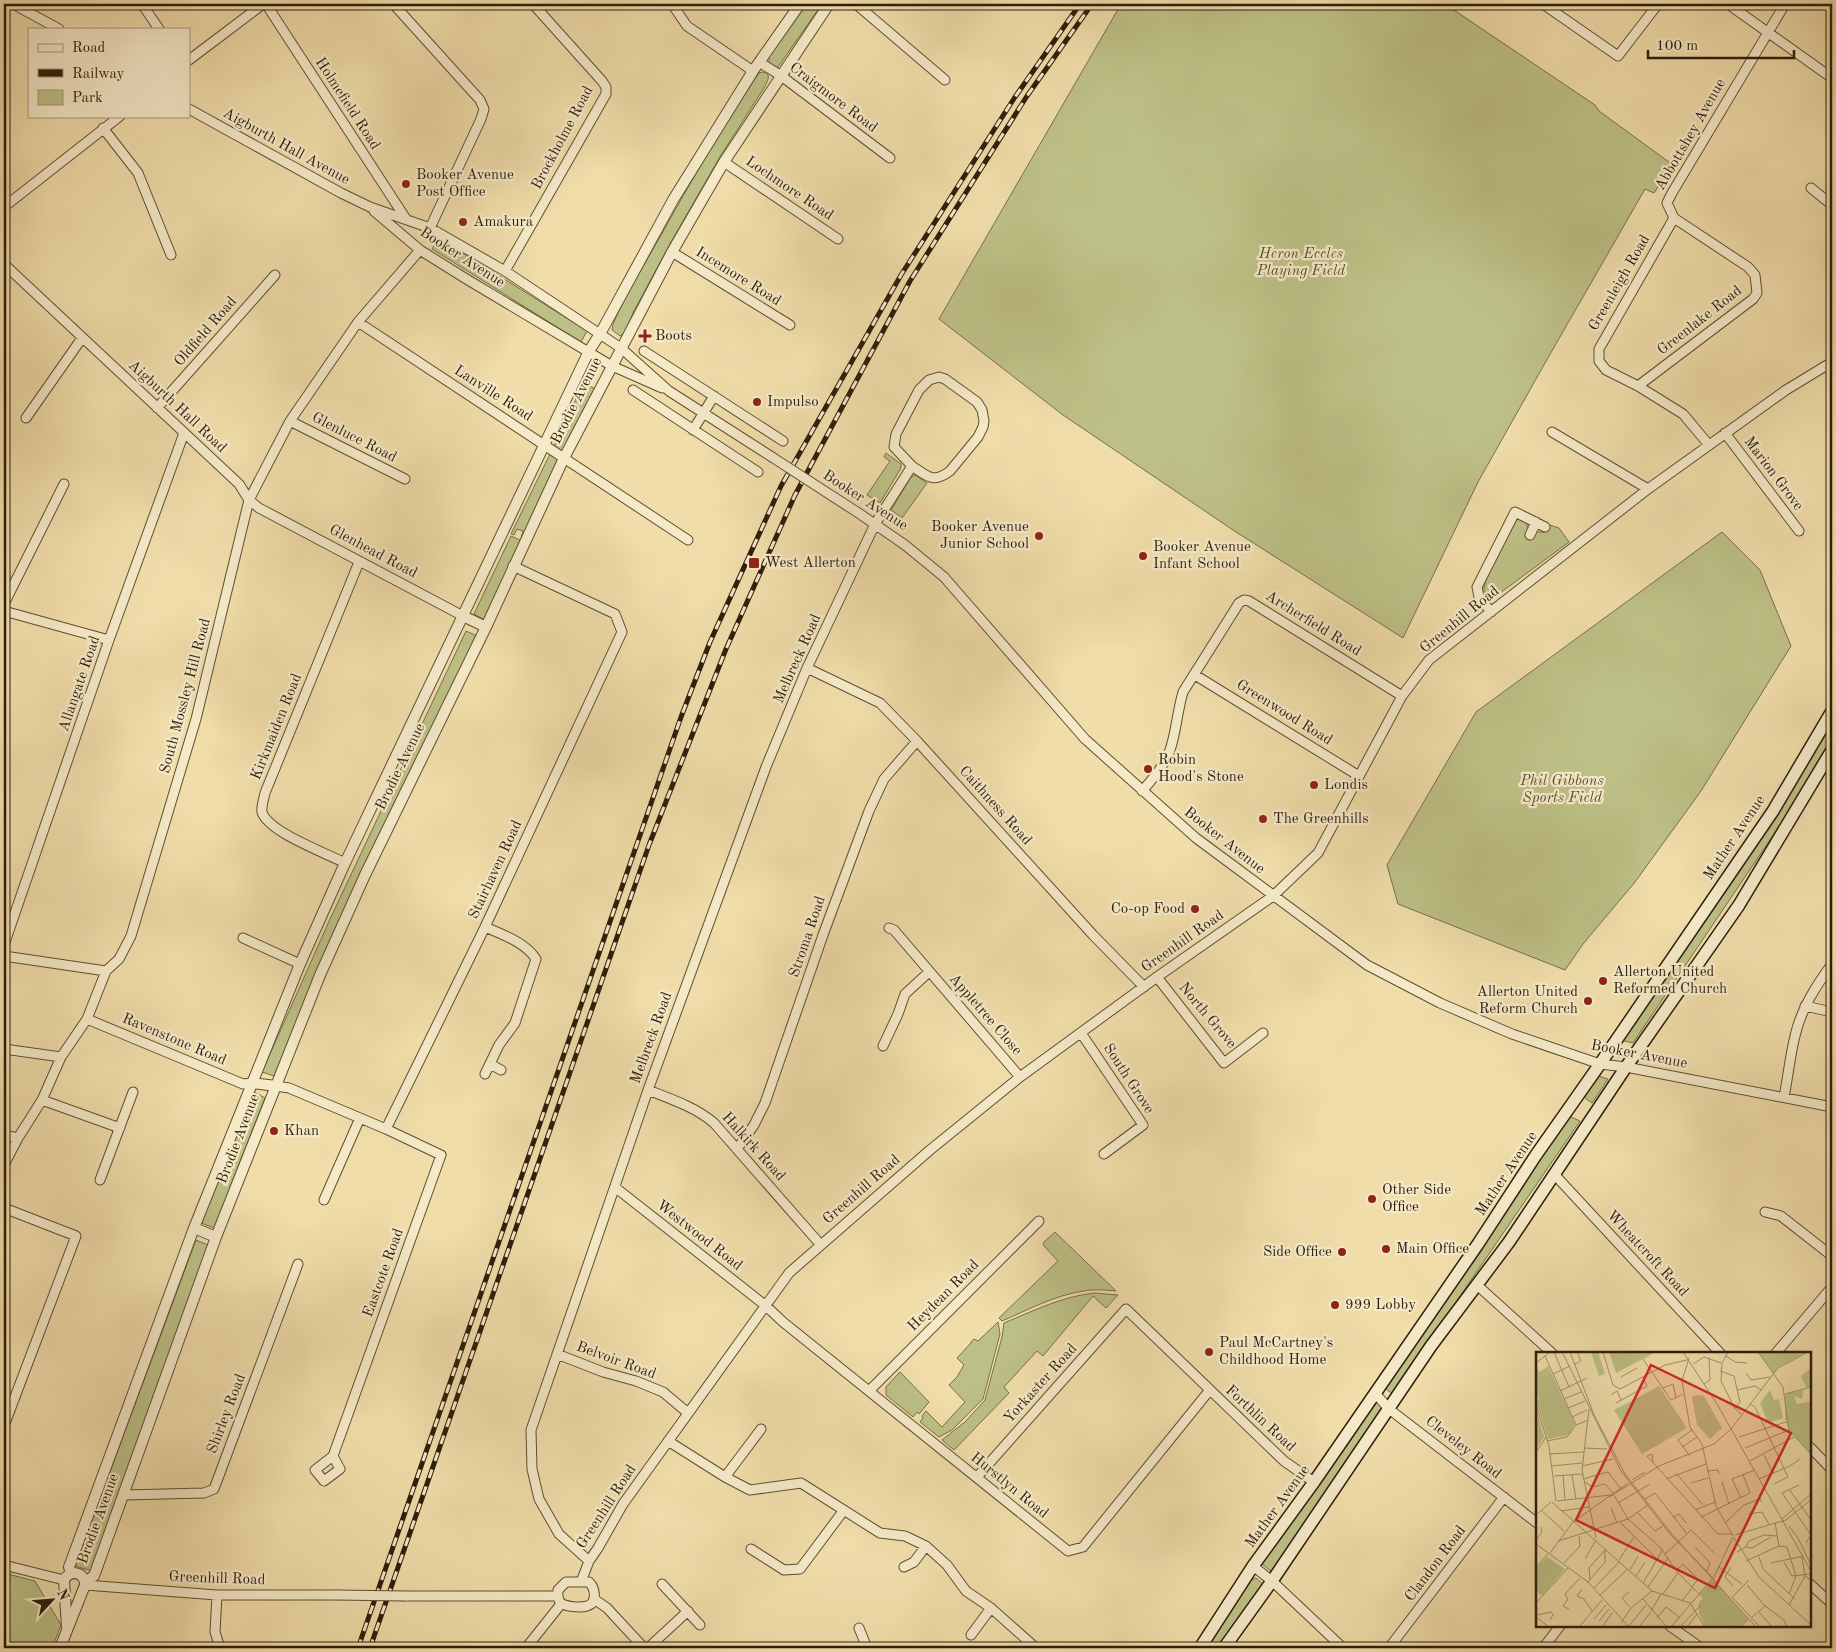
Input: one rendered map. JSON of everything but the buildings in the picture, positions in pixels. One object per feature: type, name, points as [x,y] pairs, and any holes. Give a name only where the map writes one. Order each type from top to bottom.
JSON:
[{"type":"main road","name":"Mather Avenue","points":[[1200,1648],[1253,1566],[1314,1482],[1478,1244],[1536,1155],[1772,811],[1832,711]]},
{"type":"main road","points":[[1224,1648],[1272,1581],[1431,1346],[1509,1242],[1626,1067],[1739,905],[1832,750]]},
{"type":"street","points":[[13,4],[57,28]]},
{"type":"street","points":[[142,4],[158,28]]},
{"type":"street","points":[[190,59],[264,4]]},
{"type":"street","name":"Holmefield Road","points":[[264,4],[406,219]]},
{"type":"street","points":[[395,4],[480,100],[484,110],[430,228]]},
{"type":"street","name":"Brockholme Road","points":[[504,272],[606,94],[606,87],[602,81],[533,4]]},
{"type":"street","points":[[672,4],[687,26],[753,71]]},
{"type":"street","name":"Brodie Avenue","points":[[67,1628],[67,1581],[69,1567],[194,1228],[300,964],[345,862],[589,351],[673,200],[753,71],[800,4]]},
{"type":"street","name":"Brodie Avenue","points":[[60,1648],[84,1586],[94,1576],[216,1237],[320,975],[365,875],[486,627],[564,458],[672,252],[724,162],[780,75],[829,4]]},
{"type":"street","points":[[856,4],[945,80]]},
{"type":"street","points":[[1543,4],[1618,56],[1658,4]]},
{"type":"street","points":[[1728,4],[1832,78]]},
{"type":"street","name":"Abbottshey Avenue","points":[[1674,218],[1667,203],[1785,4]]},
{"type":"street","name":"Craigmore Road","points":[[759,62],[780,75],[890,158]]},
{"type":"street","name":"Aigburth Hall Avenue","points":[[190,110],[370,207]]},
{"type":"street","points":[[4,207],[117,118]]},
{"type":"street","points":[[103,128],[138,173],[171,255]]},
{"type":"street","name":"Lochmore Road","points":[[724,162],[838,239]]},
{"type":"street","points":[[1811,188],[1832,205]]},
{"type":"street","name":"Booker Avenue","points":[[370,207],[430,228],[504,272],[621,348],[669,391]]},
{"type":"street","name":"Booker Avenue","points":[[370,207],[420,250],[612,366],[669,391],[905,544],[944,577],[1085,740],[1196,838],[1367,966],[1424,995],[1512,1034],[1600,1064],[1626,1067],[1832,1107]]},
{"type":"street","name":"Greenleigh Road","points":[[1674,218],[1599,348],[1599,361],[1606,370],[1638,386],[1683,414],[1709,445]]},
{"type":"street","name":"Greenlake Road","points":[[1638,386],[1753,299],[1757,293],[1755,275],[1748,267],[1674,218]]},
{"type":"street","name":"South Mossley Hill Road","points":[[4,1165],[18,1138],[42,1100],[61,1057],[87,1018],[106,970],[119,959],[131,936],[196,719],[249,500],[290,421],[358,322],[420,250]]},
{"type":"street","name":"Incemore Road","points":[[672,252],[790,325]]},
{"type":"street","name":"Aigburth Hall Road","points":[[4,264],[239,484],[249,500]]},
{"type":"street","name":"Oldfield Road","points":[[158,408],[274,275]]},
{"type":"street","name":"Lanville Road","points":[[358,322],[688,540]]},
{"type":"street","points":[[26,418],[82,338]]},
{"type":"street","points":[[644,351],[784,441]]},
{"type":"street","points":[[645,370],[654,357]]},
{"type":"street","name":"Greenhill Road","points":[[581,1582],[589,1561],[623,1504],[789,1273],[930,1150],[1020,1077],[1272,896],[1318,853],[1402,696],[1429,660],[1648,489],[1786,390],[1832,362]]},
{"type":"street","points":[[935,378],[945,379],[980,405],[984,415],[984,427],[950,471],[944,475],[934,478],[928,477],[912,466],[894,447],[896,434],[923,384],[935,378]]},
{"type":"street","points":[[633,390],[758,472]]},
{"type":"street","points":[[693,430],[714,396]]},
{"type":"street","name":"Glenluce Road","points":[[290,421],[404,479]]},
{"type":"street","points":[[1552,432],[1648,489]]},
{"type":"street","name":"Allangate Road","points":[[4,945],[109,640],[184,433]]},
{"type":"street","name":"Marion Grove","points":[[1726,433],[1799,531]]},
{"type":"street","name":"Melbreck Road","points":[[589,1561],[559,1534],[539,1499],[532,1469],[531,1430],[616,1188],[648,1090],[762,775],[808,668],[875,524],[912,466]]},
{"type":"street","points":[[4,604],[64,484]]},
{"type":"street","name":"Glenhead Road","points":[[249,500],[259,508],[359,562],[486,627]]},
{"type":"street","points":[[1491,612],[1477,594],[1477,587],[1515,512],[1545,527]]},
{"type":"street","points":[[1530,535],[1536,522]]},
{"type":"street","name":"Kirkmaiden Road","points":[[345,862],[282,833],[268,822],[262,810],[265,793],[359,562]]},
{"type":"street","name":"Stairhaven Road","points":[[386,1129],[485,927],[622,632],[615,614],[513,566]]},
{"type":"street","name":"Archerfield Road","points":[[1142,791],[1164,764],[1170,752],[1183,692],[1239,603],[1246,600],[1402,696]]},
{"type":"street","points":[[4,611],[109,640]]},
{"type":"street","name":"Caithness Road","points":[[808,668],[880,703],[917,741],[1093,935],[1144,987]]},
{"type":"street","name":"Greenwood Road","points":[[1195,674],[1359,776]]},
{"type":"street","name":"Stroma Road","points":[[737,1148],[754,1125],[765,1103],[822,935],[869,811],[884,779],[917,741]]},
{"type":"street","points":[[485,927],[524,946],[531,951],[536,959],[515,1023],[498,1045],[485,1074]]},
{"type":"street","name":"Appletree Close","points":[[889,928],[894,930],[1020,1077]]},
{"type":"street","points":[[243,938],[300,964]]},
{"type":"street","points":[[4,956],[106,970]]},
{"type":"street","points":[[1784,1097],[1795,1034],[1816,985],[1832,964]]},
{"type":"street","name":"Appletree Close","points":[[883,1046],[905,994],[929,972]]},
{"type":"street","name":"North Grove","points":[[1157,977],[1224,1062],[1263,1033]]},
{"type":"street","points":[[1806,1006],[1832,1012]]},
{"type":"street","name":"Ravenstone Road","points":[[87,1018],[243,1084],[252,1083]]},
{"type":"street","name":"South Grove","points":[[1081,1033],[1143,1125],[1104,1154]]},
{"type":"street","points":[[4,1048],[61,1057]]},
{"type":"street","points":[[490,1064],[501,1070]]},
{"type":"street","points":[[252,1083],[289,1088],[386,1129]]},
{"type":"street","name":"Halkirk Road","points":[[648,1090],[703,1114],[714,1123],[820,1244]]},
{"type":"street","points":[[100,1180],[133,1092]]},
{"type":"street","points":[[42,1100],[120,1128]]},
{"type":"street","points":[[324,1200],[360,1118]]},
{"type":"street","name":"Eastcote Road","points":[[333,1456],[440,1155],[386,1129]]},
{"type":"street","points":[[4,1135],[18,1138]]},
{"type":"street","name":"Wheatcroft Road","points":[[1554,1174],[1719,1352]]},
{"type":"street","name":"Westwood Road","points":[[616,1188],[766,1306]]},
{"type":"street","points":[[4,1208],[76,1236],[4,1426]]},
{"type":"street","points":[[1765,1212],[1781,1216],[1832,1256]]},
{"type":"street","name":"Heydean Road","points":[[869,1391],[1039,1221]]},
{"type":"street","points":[[194,1228],[216,1237]]},
{"type":"street","name":"Shirley Road","points":[[124,1495],[204,1493],[214,1489],[298,1264]]},
{"type":"street","points":[[1477,1285],[1551,1352]]},
{"type":"street","points":[[1777,1352],[1832,1287]]},
{"type":"street","name":"Hurstlyn Road","points":[[766,1306],[783,1322],[1068,1551],[1083,1547],[1209,1391]]},
{"type":"street","name":"Forthlin Road","points":[[1126,1309],[1209,1391],[1284,1460],[1314,1482]]},
{"type":"street","name":"Yorkaster Road","points":[[977,1477],[1126,1309]]},
{"type":"street","name":"Belvoir Road","points":[[557,1354],[663,1392],[688,1413]]},
{"type":"street","name":"Cleveley Road","points":[[1375,1393],[1389,1409],[1536,1522]]},
{"type":"street","points":[[725,1477],[761,1429]]},
{"type":"street","points":[[668,1440],[725,1477],[750,1490],[801,1483],[880,1533],[905,1536],[926,1546],[947,1565],[966,1591],[991,1608],[1036,1648]]},
{"type":"street","points":[[1811,1448],[1832,1470]]},
{"type":"street","name":"Clandon Road","points":[[1389,1648],[1504,1497]]},
{"type":"street","points":[[751,1549],[784,1570],[800,1569],[844,1510]]},
{"type":"street","points":[[904,1567],[914,1562],[926,1546]]},
{"type":"street","points":[[4,1565],[67,1581],[82,1575],[84,1586],[72,1594],[67,1581]]},
{"type":"street","points":[[1253,1566],[1272,1581],[1343,1648]]},
{"type":"street","points":[[526,1648],[560,1600],[560,1586],[566,1582],[589,1582],[594,1592],[592,1603],[587,1606],[567,1606],[560,1600]]},
{"type":"street","points":[[662,1584],[700,1625]]},
{"type":"street","points":[[1811,1585],[1832,1604]]},
{"type":"street","name":"Greenhill Road","points":[[84,1586],[217,1595],[337,1595],[560,1600]]},
{"type":"street","points":[[217,1595],[215,1632],[220,1648]]},
{"type":"street","points":[[594,1599],[607,1608],[646,1648],[688,1611]]},
{"type":"street","points":[[971,1635],[991,1608]]},
{"type":"street","points":[[1543,1648],[1559,1627]]},
{"type":"street","points":[[1671,1627],[1699,1648]]},
{"type":"street","points":[[859,1628],[867,1648]]},
{"type":"green space","points":[[806,4],[822,4],[778,67],[774,68],[769,64],[769,57]]},
{"type":"green space","name":"Heron Eccles Playing Field","points":[[1121,4],[1445,4],[1595,105],[1599,111],[1673,165],[1654,193],[1645,189],[1549,356],[1478,482],[1403,638],[1236,532],[1063,415],[939,319]]},
{"type":"green space","points":[[759,73],[767,74],[768,81],[721,155],[671,242],[634,311],[624,334],[620,336],[612,330],[613,324],[629,291],[720,133]]},
{"type":"green space","points":[[439,238],[587,331],[581,342],[432,249]]},
{"type":"green space","points":[[584,382],[595,389],[562,452],[555,447],[555,443]]},
{"type":"green space","points":[[886,453],[901,464],[901,468],[880,503],[867,495],[890,461],[884,457]]},
{"type":"green space","points":[[550,454],[559,459],[523,539],[521,538],[523,531],[517,529],[514,535],[511,534]]},
{"type":"green space","points":[[915,475],[927,483],[902,518],[891,510],[911,477]]},
{"type":"green space","points":[[1518,519],[1526,522],[1528,528],[1525,536],[1531,539],[1537,532],[1546,532],[1550,525],[1559,528],[1569,542],[1492,599],[1484,592],[1486,580],[1484,579],[1515,521]]},
{"type":"green space","name":"Phil Gibbons Sports Field","points":[[1722,532],[1760,570],[1791,646],[1701,791],[1635,882],[1583,944],[1565,970],[1398,904],[1387,865],[1476,712]]},
{"type":"green space","points":[[511,536],[522,541],[485,620],[474,614]]},
{"type":"green space","points":[[466,631],[477,636],[315,981],[274,1076],[262,1072],[330,919]]},
{"type":"green space","points":[[1832,715],[1832,738],[1776,831],[1633,1043],[1620,1040]]},
{"type":"green space","points":[[1595,1075],[1608,1079],[1592,1103],[1581,1095]]},
{"type":"green space","points":[[254,1092],[265,1098],[214,1228],[201,1223]]},
{"type":"green space","points":[[1569,1116],[1580,1121],[1393,1394],[1383,1387]]},
{"type":"green space","points":[[1055,1232],[1116,1291],[1092,1290],[1073,1293],[1042,1303],[1002,1321],[999,1318],[1058,1261],[1043,1245]]},
{"type":"green space","points":[[196,1240],[208,1245],[92,1571],[75,1566]]},
{"type":"green space","points":[[1095,1293],[1118,1295],[1106,1308],[1093,1296],[1043,1356],[1037,1351],[1004,1387],[1009,1393],[954,1450],[942,1440],[965,1422],[985,1400],[1004,1323],[1071,1297]]},
{"type":"green space","points":[[998,1322],[1000,1334],[983,1399],[952,1430],[939,1437],[920,1422],[923,1418],[922,1416],[926,1411],[942,1427],[965,1402],[949,1385],[957,1377],[964,1365],[957,1358],[974,1339],[978,1341]]},
{"type":"green space","points":[[900,1372],[929,1402],[919,1414],[917,1412],[913,1417],[886,1395],[886,1387]]},
{"type":"green space","points":[[1375,1399],[1384,1407],[1272,1572],[1262,1564]]},
{"type":"green space","points":[[4,1573],[35,1581],[61,1625],[52,1648],[4,1648]]},
{"type":"green space","points":[[1256,1578],[1263,1584],[1220,1648],[1206,1648],[1251,1580]]},
{"type":"railway","points":[[358,1648],[681,717],[710,642],[781,486],[901,275],[1015,97],[1080,4]]},
{"type":"railway","points":[[370,1648],[649,845],[726,649],[795,495],[910,281],[1027,96],[1092,4]]},
{"type":"place","name":"Booker Avenue Post Office","points":[[406,184]]},
{"type":"place","name":"Amakura","points":[[463,222]]},
{"type":"place","name":"Boots","points":[[645,336]]},
{"type":"place","name":"Impulso","points":[[757,402]]},
{"type":"place","name":"Booker Avenue Junior School","points":[[1039,536]]},
{"type":"place","name":"Booker Avenue Infant School","points":[[1143,556]]},
{"type":"place","name":"West Allerton","points":[[754,563]]},
{"type":"place","name":"Robin Hood's Stone","points":[[1148,769]]},
{"type":"place","name":"Londis","points":[[1314,785]]},
{"type":"place","name":"The Greenhills","points":[[1263,819]]},
{"type":"place","name":"Co-op Food","points":[[1195,909]]},
{"type":"place","name":"Allerton United Reformed Church","points":[[1603,981]]},
{"type":"place","name":"Allerton United Reform Church","points":[[1588,1001]]},
{"type":"place","name":"Khan","points":[[274,1131]]},
{"type":"place","name":"Other Side Office","points":[[1372,1199]]},
{"type":"place","name":"Main Office","points":[[1386,1249]]},
{"type":"place","name":"Side Office","points":[[1342,1252]]},
{"type":"place","name":"999 Lobby","points":[[1335,1305]]},
{"type":"place","name":"Paul McCartney's Childhood Home","points":[[1209,1352]]}]
